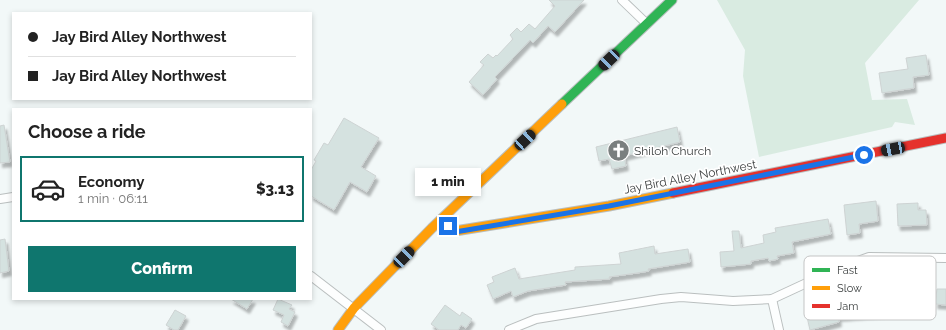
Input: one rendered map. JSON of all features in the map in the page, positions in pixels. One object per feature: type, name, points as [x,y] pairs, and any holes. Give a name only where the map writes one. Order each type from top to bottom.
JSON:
[{"type":"street","points":[[622,0],[647,24]]},
{"type":"street","points":[[338,330],[354,308],[442,220],[672,0]]},
{"type":"street","name":"Jay Bird Alley Northwest","points":[[442,220],[455,232],[609,206],[946,138]]},
{"type":"street","points":[[0,200],[12,197]]},
{"type":"street","points":[[936,258],[946,258]]},
{"type":"street","points":[[312,277],[381,330]]},
{"type":"street","points":[[509,330],[536,319],[661,299],[682,297],[733,301],[772,299],[804,284]]},
{"type":"street","points":[[772,299],[779,330]]},
{"type":"green space","points":[[717,0],[919,0],[865,63],[872,100],[907,99],[915,125],[895,122],[892,127],[759,157],[743,76],[745,50]]},
{"type":"building","points":[[549,0],[584,0],[555,32],[548,26],[533,43],[530,40],[495,77],[497,79],[483,95],[469,82],[484,65],[480,62],[488,54],[493,58],[496,55],[497,56],[513,39],[510,35],[517,28],[521,32],[529,24],[535,29],[555,6]]},
{"type":"building","points":[[926,55],[929,75],[913,77],[914,88],[882,93],[879,73],[908,69],[906,58]]},
{"type":"building","points":[[344,118],[379,138],[361,167],[376,176],[367,192],[350,182],[334,210],[312,197],[312,168],[316,161],[314,160],[324,143],[328,145]]},
{"type":"building","points":[[4,125],[10,162],[0,163],[0,126]]},
{"type":"building","name":"Shiloh Church","points":[[677,127],[680,142],[624,156],[626,166],[612,169],[609,159],[599,161],[596,147]]},
{"type":"building","points":[[876,201],[878,221],[859,224],[860,233],[847,235],[844,205]]},
{"type":"building","points":[[918,203],[918,210],[926,210],[927,225],[898,226],[897,204]]},
{"type":"building","points":[[828,219],[831,234],[792,242],[794,253],[777,256],[778,259],[769,261],[768,258],[751,261],[751,264],[721,267],[720,252],[734,251],[732,231],[739,231],[741,248],[764,243],[763,235],[776,232],[775,228]]},
{"type":"building","points":[[5,239],[9,271],[0,273],[0,240]]},
{"type":"building","points":[[654,246],[655,254],[688,249],[690,262],[648,269],[649,271],[609,277],[610,279],[565,282],[566,285],[528,291],[513,297],[511,291],[493,299],[487,285],[494,282],[492,277],[515,268],[519,279],[575,270],[575,267],[621,264],[619,253]]},
{"type":"building","points":[[937,289],[946,289],[946,305],[936,304]]},
{"type":"building","points":[[233,300],[252,300],[247,309]]},
{"type":"building","points":[[278,300],[280,300],[292,305],[289,309],[295,312],[288,326],[281,322],[284,315],[273,310]]},
{"type":"building","points":[[445,305],[460,316],[462,312],[472,319],[466,328],[461,325],[458,330],[439,330],[431,324]]},
{"type":"building","points":[[175,310],[186,316],[178,330],[174,330],[166,325]]},
{"type":"building","points":[[808,320],[839,320],[839,322],[810,330]]},
{"type":"traffic: fast","points":[[562,104],[672,0]]},
{"type":"traffic: slow","points":[[338,330],[354,308],[432,228],[562,104]]},
{"type":"traffic: slow","points":[[442,220],[455,231],[609,206],[673,193]]},
{"type":"traffic: jam","points":[[673,193],[946,138]]},
{"type":"place","name":"Shiloh Church","points":[[619,151]]},
{"type":"route","points":[[448,226],[455,232],[609,206],[864,155]]}]
